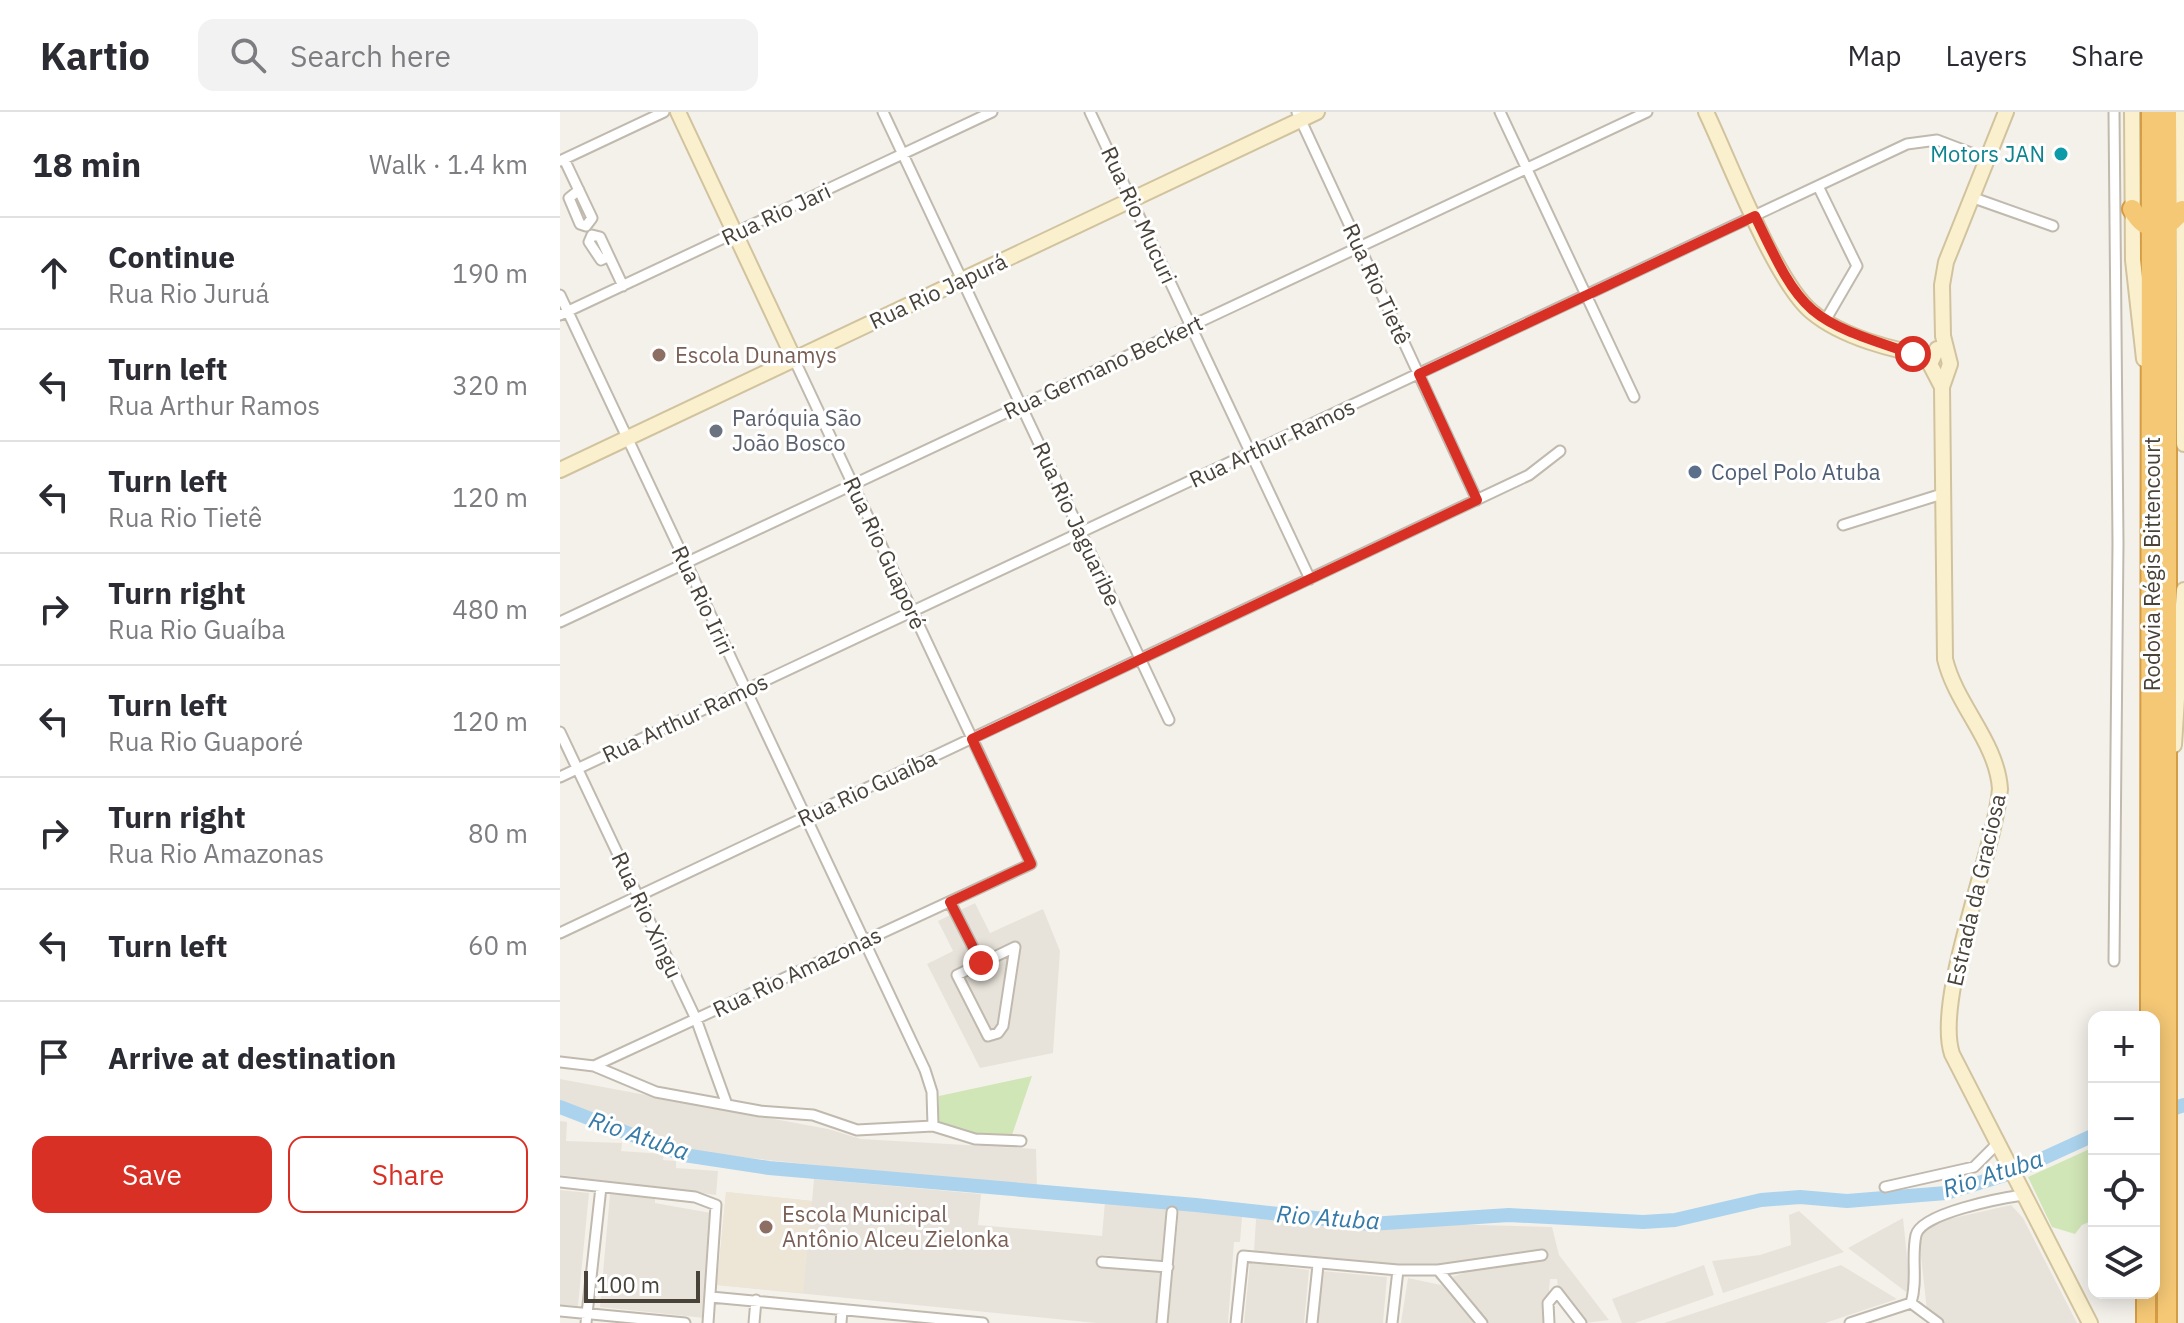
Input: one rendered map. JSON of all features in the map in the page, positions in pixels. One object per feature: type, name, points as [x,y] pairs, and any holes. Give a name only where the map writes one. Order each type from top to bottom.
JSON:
[{"type":"highway","name":"Rodovia Régis Bittencourt","points":[[2151,112],[2158,227],[2166,837],[2167,1323]]},
{"type":"highway","name":"Rodovia Régis Bittencourt","points":[[2150,1011],[2152,407],[2158,227],[2167,112]]},
{"type":"highway","points":[[2132,209],[2158,227],[2183,208]]},
{"type":"highway","points":[[2167,1198],[2173,1258],[2173,1323]]},
{"type":"highway","points":[[2147,1299],[2149,1323]]},
{"type":"highway","points":[[2149,1323],[2151,1299]]},
{"type":"main road","name":"Rua Rio Guaporé","points":[[678,112],[794,359]]},
{"type":"main road","name":"Rua Rio Japurá","points":[[560,470],[1131,200],[1299,116],[1317,112]]},
{"type":"main road","points":[[1706,112],[1791,289],[1810,311],[1825,321],[1938,361],[1943,336],[1943,274],[2006,112]]},
{"type":"main road","points":[[2132,112],[2135,289],[2152,407]]},
{"type":"main road","points":[[2183,112],[2184,444]]},
{"type":"main road","name":"Estrada da Graciosa","points":[[1938,361],[1942,387],[1945,659],[1957,697],[1994,760],[2000,789],[1951,1000],[1948,1039],[1952,1054],[2090,1323]]},
{"type":"main road","points":[[2166,837],[2184,590]]},
{"type":"street","points":[[579,190],[562,160],[664,112]]},
{"type":"street","name":"Rua Rio Jaguaribe","points":[[883,112],[1169,720]]},
{"type":"street","name":"Rua Rio Jari","points":[[564,314],[992,112]]},
{"type":"street","name":"Rua Rio Mucuri","points":[[1090,112],[1310,579]]},
{"type":"street","points":[[1500,112],[1634,397]]},
{"type":"street","name":"Rua Germano Beckert","points":[[560,622],[1647,112]]},
{"type":"street","points":[[2114,112],[2118,224],[2113,255],[2118,543],[2114,961]]},
{"type":"street","name":"Rua Rio Tietê","points":[[1299,116],[1477,500]]},
{"type":"street","name":"Rua Arthur Ramos","points":[[560,777],[1907,144],[1927,139],[1946,142],[1987,159]]},
{"type":"street","points":[[1818,186],[1857,266],[1825,321]]},
{"type":"street","points":[[1971,197],[2053,226]]},
{"type":"street","points":[[609,256],[623,286]]},
{"type":"street","name":"Rua Rio Iriri","points":[[560,295],[564,314],[627,438],[925,1070],[932,1092],[933,1126]]},
{"type":"street","name":"Rua Rio Guaporé","points":[[794,359],[1031,864]]},
{"type":"street","name":"Rua Rio Guaíba","points":[[560,933],[1529,475],[1560,451]]},
{"type":"street","points":[[1843,525],[1942,494]]},
{"type":"street","name":"Rua Rio Xingu","points":[[560,732],[696,1019],[726,1102]]},
{"type":"street","name":"Rua Rio Amazonas","points":[[594,1066],[1031,864]]},
{"type":"street","points":[[950,902],[981,963]]},
{"type":"street","points":[[1015,947],[1005,1019],[998,1033],[992,1036],[985,1032],[957,975],[981,963],[1015,947]]},
{"type":"street","points":[[560,1062],[594,1066],[656,1092],[726,1102],[760,1111],[813,1115],[864,1132],[933,1126],[975,1139],[1021,1141]]},
{"type":"street","points":[[1885,1187],[1974,1167],[1997,1144]]},
{"type":"street","points":[[560,1182],[710,1201],[718,1212],[708,1323]]},
{"type":"street","points":[[587,1318],[601,1187]]},
{"type":"street","points":[[1911,1303],[1917,1284],[1916,1236],[1921,1226],[1934,1217],[2021,1190]]},
{"type":"street","points":[[1162,1323],[1172,1212]]},
{"type":"street","points":[[1236,1323],[1243,1256],[1318,1265],[1438,1270],[1542,1255]]},
{"type":"street","points":[[1102,1262],[1168,1267]]},
{"type":"street","points":[[1312,1323],[1318,1265]]},
{"type":"street","points":[[1392,1323],[1398,1270]]},
{"type":"street","points":[[1438,1270],[1482,1323]]},
{"type":"street","points":[[1549,1323],[1548,1303],[1557,1292],[1581,1323]]},
{"type":"street","points":[[711,1297],[927,1321],[983,1323]]},
{"type":"street","points":[[754,1323],[756,1300]]},
{"type":"street","points":[[1850,1323],[1911,1303]]},
{"type":"street","points":[[1911,1303],[1938,1323]]},
{"type":"street","points":[[841,1323],[842,1310]]},
{"type":"street","points":[[560,1311],[587,1318],[685,1323]]},
{"type":"shaded area","points":[[975,903],[990,933],[1043,909],[1060,951],[1053,1053],[980,1068],[927,964],[953,951],[938,921]]},
{"type":"shaded area","points":[[560,1079],[828,1129],[861,1139],[1036,1149],[1037,1188],[691,1152],[610,1130],[560,1106]]},
{"type":"shaded area","points":[[560,1121],[567,1122],[566,1141],[622,1143],[621,1151],[664,1154],[663,1160],[676,1161],[676,1168],[718,1171],[716,1195],[560,1175]]},
{"type":"shaded area","points":[[814,1179],[981,1194],[978,1225],[1102,1236],[1105,1202],[1166,1209],[1162,1260],[1102,1255],[1100,1266],[1161,1271],[1156,1323],[1096,1323],[717,1285],[726,1192],[812,1201]]},
{"type":"shaded area","points":[[560,1190],[589,1193],[578,1306],[560,1305]]},
{"type":"shaded area","name":"Escola Municipal Antônio Alceu Zielonka","points":[[726,1192],[812,1201],[803,1293],[717,1285]]},
{"type":"shaded area","points":[[610,1194],[655,1198],[655,1203],[711,1213],[705,1318],[600,1307]]},
{"type":"shaded area","points":[[2011,1205],[2023,1218],[2077,1323],[1944,1323],[1927,1311],[1920,1247],[1922,1234],[1940,1221]]},
{"type":"shaded area","points":[[1179,1209],[1242,1217],[1240,1242],[1234,1242],[1228,1323],[1168,1323]]},
{"type":"shaded area","points":[[1799,1211],[1844,1252],[1723,1293],[1712,1261],[1760,1255],[1791,1245],[1789,1215]]},
{"type":"shaded area","points":[[1903,1218],[1910,1287],[1906,1292],[1848,1248]]},
{"type":"shaded area","points":[[1256,1219],[1552,1227],[1559,1255],[1609,1320],[1585,1323],[1558,1287],[1557,1279],[1550,1279],[1546,1323],[1488,1323],[1452,1277],[1481,1267],[1547,1260],[1546,1251],[1434,1267],[1254,1252]]},
{"type":"shaded area","points":[[1250,1262],[1309,1270],[1304,1323],[1244,1323]]},
{"type":"shaded area","points":[[1704,1265],[1714,1295],[1635,1323],[1622,1323],[1612,1299]]},
{"type":"shaded area","points":[[1841,1265],[1897,1299],[1825,1323],[1664,1323]]},
{"type":"shaded area","points":[[1322,1271],[1387,1277],[1383,1323],[1317,1323]]},
{"type":"shaded area","points":[[1408,1278],[1441,1285],[1465,1309],[1473,1323],[1401,1323]]},
{"type":"green space","points":[[1032,1076],[1011,1138],[974,1134],[939,1125],[939,1096]]},
{"type":"green space","points":[[2088,1150],[2088,1222],[2075,1234],[2052,1227],[2028,1177]]},
{"type":"waterway","name":"Rio Atuba","points":[[2160,1113],[2184,1105]]},
{"type":"waterway","name":"Rio Atuba","points":[[560,1107],[684,1155],[769,1168],[1196,1205],[1370,1224],[1509,1215],[1643,1222],[1675,1220],[1761,1200],[1800,1197],[1847,1201],[1946,1193],[2011,1173],[2088,1138]]},
{"type":"place","name":"Motors JAN","points":[[2061,154]]},
{"type":"place","name":"Escola Dunamys","points":[[659,355]]},
{"type":"place","name":"Paróquia São João Bosco","points":[[716,431]]},
{"type":"place","name":"Copel Polo Atuba","points":[[1695,472]]},
{"type":"place","name":"Escola Municipal Antônio Alceu Zielonka","points":[[766,1227]]},
{"type":"route","points":[[981,963],[950,902],[1031,864],[972,739],[1477,500],[1419,374],[1755,216],[1791,289],[1810,311],[1833,326],[1913,354]]}]
